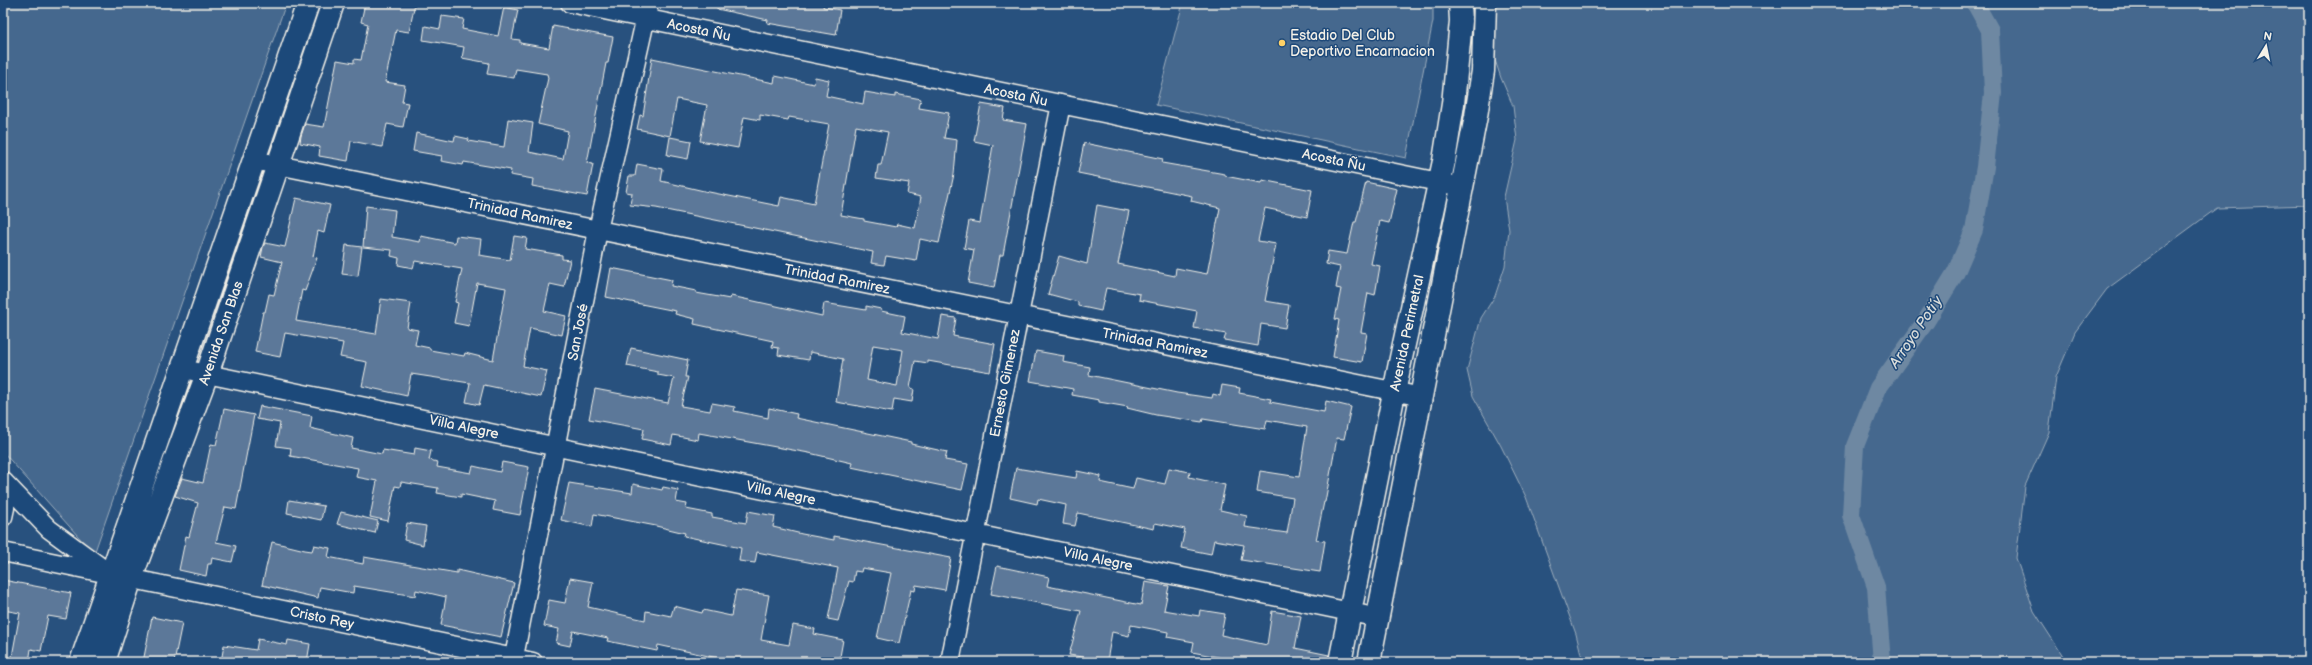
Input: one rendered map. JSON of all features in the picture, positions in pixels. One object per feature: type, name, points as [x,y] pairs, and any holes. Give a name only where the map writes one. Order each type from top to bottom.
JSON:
[{"type":"street","name":"Avenida San Blas","points":[[81,662],[110,574],[183,369],[253,160],[308,3]]},
{"type":"street","name":"Avenida San Blas","points":[[104,662],[131,578],[207,374],[333,3]]},
{"type":"street","name":"Acosta Ñu","points":[[570,3],[648,11],[1061,104],[1463,187]]},
{"type":"street","name":"Avenida Perimetral","points":[[1340,662],[1349,612],[1439,182],[1453,104],[1461,21],[1460,3]]},
{"type":"street","name":"Avenida Perimetral","points":[[1370,662],[1463,187],[1483,71],[1485,3]]},
{"type":"street","name":"San José","points":[[514,660],[598,230],[648,11]]},
{"type":"street","name":"Ernesto Gimenez","points":[[950,662],[1061,104]]},
{"type":"street","name":"Trinidad Ramirez","points":[[253,160],[1422,397]]},
{"type":"street","name":"Villa Alegre","points":[[183,369],[1378,618]]},
{"type":"street","points":[[4,482],[49,529],[110,574]]},
{"type":"street","points":[[3,517],[6,508],[4,482]]},
{"type":"street","name":"Cristo Rey","points":[[3,552],[514,660],[534,662]]},
{"type":"shaded area","points":[[3,3],[286,3],[94,554],[3,452]]},
{"type":"shaded area","points":[[1183,3],[1433,3],[1433,21],[1406,158],[1156,105]]},
{"type":"shaded area","points":[[1496,3],[2309,3],[2309,205],[2217,208],[2107,289],[2075,332],[2056,377],[2049,432],[2025,486],[2016,558],[2034,611],[2067,662],[1583,662],[1576,634],[1526,497],[1501,446],[1473,396],[1467,370],[1481,318],[1495,296],[1505,266],[1509,230],[1504,197],[1517,140],[1513,106],[1501,78],[1492,51]]},
{"type":"building","points":[[365,3],[415,3],[409,32],[396,30],[385,82],[405,85],[402,102],[408,103],[403,127],[387,124],[382,147],[351,141],[348,161],[319,156],[320,147],[300,143],[301,136],[305,124],[324,127],[337,60],[354,63],[354,59],[361,60],[368,24],[361,22]]},
{"type":"building","points":[[718,3],[824,3],[823,7],[840,10],[836,35],[767,23],[768,20],[717,9]]},
{"type":"building","points":[[504,7],[518,10],[512,39],[520,40],[520,43],[549,48],[553,26],[613,37],[608,63],[606,63],[587,163],[593,164],[587,196],[532,186],[533,179],[510,175],[511,170],[464,162],[463,165],[441,161],[442,156],[413,151],[416,133],[454,141],[455,136],[469,139],[468,141],[504,147],[508,119],[533,123],[529,152],[563,159],[568,131],[538,124],[548,78],[547,74],[516,69],[514,78],[487,74],[489,63],[462,58],[464,47],[423,40],[425,26],[440,29],[442,16],[464,19],[462,29],[498,36]]},
{"type":"building","points":[[652,58],[774,83],[775,76],[814,84],[815,77],[829,80],[826,96],[863,104],[865,92],[895,97],[895,94],[921,99],[919,108],[949,113],[944,138],[957,140],[954,174],[939,243],[920,239],[916,261],[886,256],[884,265],[871,263],[873,252],[656,208],[630,205],[632,193],[626,192],[629,176],[635,176],[637,164],[663,169],[661,181],[704,191],[779,206],[781,197],[814,204],[829,124],[789,117],[788,120],[760,115],[760,120],[744,117],[738,148],[700,141],[707,105],[677,99],[670,136],[637,129],[640,115],[643,116]],"holes":[[[856,126],[888,132],[881,165],[878,165],[876,178],[909,183],[907,194],[921,197],[915,228],[897,224],[896,227],[841,215]]]},
{"type":"building","points":[[981,104],[1005,108],[1003,120],[1027,124],[1003,255],[1000,255],[994,288],[968,283],[974,250],[964,248],[969,221],[980,223],[993,145],[974,141]]},
{"type":"building","points":[[670,137],[691,141],[688,159],[667,155]]},
{"type":"building","points":[[1084,143],[1163,159],[1162,163],[1225,174],[1225,176],[1261,183],[1262,180],[1312,190],[1307,217],[1265,208],[1258,241],[1276,244],[1265,301],[1289,305],[1285,328],[1261,324],[1258,346],[1224,340],[1226,334],[1194,328],[1197,311],[1139,300],[1140,294],[1106,288],[1101,311],[1078,306],[1078,302],[1048,294],[1059,256],[1087,264],[1097,205],[1129,211],[1118,264],[1175,276],[1176,268],[1207,274],[1220,208],[1191,201],[1192,196],[1078,173]]},
{"type":"building","points":[[1366,182],[1397,189],[1389,223],[1380,221],[1371,264],[1380,266],[1375,295],[1368,293],[1361,332],[1367,333],[1362,362],[1333,357],[1339,320],[1335,319],[1341,289],[1336,288],[1340,267],[1326,264],[1328,251],[1347,254],[1354,222],[1356,222]]},
{"type":"building","points":[[296,198],[330,205],[324,233],[318,231],[313,257],[317,258],[305,291],[302,290],[296,321],[376,334],[381,299],[411,303],[407,328],[418,330],[415,345],[430,348],[430,350],[464,356],[465,353],[493,360],[506,288],[477,283],[469,326],[454,323],[458,303],[455,302],[462,269],[415,261],[413,268],[398,265],[399,258],[391,256],[392,250],[363,247],[366,206],[395,210],[392,237],[420,242],[421,236],[455,243],[456,236],[481,239],[479,255],[510,260],[514,236],[527,238],[525,249],[562,255],[562,259],[570,260],[564,287],[550,284],[544,311],[566,316],[562,335],[530,328],[523,366],[547,371],[541,397],[484,385],[479,405],[466,402],[470,383],[411,374],[407,396],[362,386],[367,362],[340,357],[343,343],[285,333],[280,357],[255,352],[263,312],[265,312],[269,294],[274,295],[282,262],[261,257],[263,247],[265,243],[285,247]]},
{"type":"building","points":[[346,245],[362,247],[358,276],[342,274]]},
{"type":"building","points":[[611,268],[672,280],[671,286],[696,291],[696,293],[730,299],[731,296],[822,316],[824,303],[866,310],[866,306],[881,309],[881,311],[905,316],[902,332],[938,339],[942,316],[956,318],[953,336],[995,344],[990,372],[928,361],[928,363],[915,361],[910,388],[914,389],[912,402],[894,399],[892,412],[836,402],[843,359],[810,352],[809,360],[778,355],[779,348],[772,347],[773,341],[694,324],[695,319],[675,314],[676,311],[606,297]],"holes":[[[873,345],[903,350],[897,386],[867,380]]]},
{"type":"building","points":[[631,348],[688,360],[685,377],[688,377],[681,406],[710,411],[712,403],[735,407],[734,411],[768,418],[769,408],[797,414],[796,418],[911,442],[911,444],[947,452],[945,460],[968,464],[962,490],[851,467],[852,463],[809,453],[699,433],[698,440],[673,435],[671,445],[642,439],[644,429],[589,419],[595,389],[668,403],[674,378],[658,375],[658,372],[627,366]]},
{"type":"building","points":[[1036,351],[1064,356],[1063,362],[1090,367],[1089,375],[1177,393],[1212,398],[1213,394],[1220,396],[1222,385],[1240,388],[1239,393],[1271,399],[1270,402],[1324,412],[1326,401],[1351,407],[1344,439],[1337,438],[1316,540],[1325,541],[1320,572],[1241,560],[1244,545],[1214,540],[1211,554],[1181,548],[1185,529],[1155,523],[1154,529],[1078,513],[1075,526],[1063,524],[1066,505],[1038,499],[1037,504],[1010,498],[1016,468],[1076,478],[1077,471],[1101,476],[1100,482],[1133,489],[1136,478],[1165,484],[1169,468],[1190,472],[1189,477],[1225,485],[1220,510],[1247,516],[1245,527],[1287,533],[1293,498],[1257,492],[1260,471],[1299,477],[1307,427],[1267,420],[1265,429],[1203,419],[1202,422],[1156,415],[1127,408],[1128,407],[1099,402],[1099,400],[1072,395],[1073,389],[1030,381]]},
{"type":"building","points":[[260,406],[312,416],[310,428],[353,438],[351,448],[382,454],[383,450],[414,455],[415,448],[431,451],[429,460],[438,462],[437,467],[471,473],[473,466],[500,472],[502,462],[529,467],[520,515],[493,510],[495,501],[461,494],[461,497],[437,493],[438,488],[401,482],[400,487],[395,486],[388,521],[370,517],[377,481],[356,477],[358,468],[290,456],[291,448],[276,446],[280,423],[257,419]]},
{"type":"building","points":[[224,409],[254,415],[236,509],[225,507],[216,542],[236,546],[232,562],[212,558],[211,564],[208,564],[206,576],[179,570],[186,536],[189,537],[198,503],[175,496],[182,478],[203,483],[211,444],[216,445]]},
{"type":"building","points":[[569,483],[632,493],[633,484],[662,490],[663,487],[678,490],[676,502],[687,504],[686,509],[712,514],[712,517],[746,523],[748,511],[775,516],[773,527],[802,534],[834,540],[834,536],[951,558],[945,590],[916,585],[915,591],[911,590],[899,643],[877,638],[891,573],[862,568],[861,572],[855,571],[853,582],[849,581],[838,621],[828,619],[838,568],[757,552],[755,563],[739,561],[741,548],[684,536],[685,533],[656,526],[594,514],[592,527],[561,520]]},
{"type":"building","points":[[289,500],[324,506],[321,520],[287,513]]},
{"type":"building","points":[[341,512],[378,521],[375,533],[337,524]]},
{"type":"building","points":[[407,523],[426,526],[423,545],[404,540]]},
{"type":"building","points":[[272,542],[312,551],[314,545],[330,548],[328,557],[363,564],[364,557],[457,573],[457,570],[514,583],[501,637],[441,625],[446,597],[416,590],[415,596],[354,586],[353,593],[320,587],[318,598],[262,585]]},
{"type":"building","points":[[997,566],[1049,577],[1047,586],[1141,605],[1145,582],[1169,586],[1164,610],[1199,616],[1200,610],[1225,614],[1221,635],[1267,645],[1272,611],[1301,616],[1295,648],[1329,655],[1328,662],[1222,662],[1223,658],[1192,652],[1194,642],[1167,637],[1168,632],[1131,625],[1129,636],[1112,632],[1107,661],[1069,655],[1081,611],[991,594]]},
{"type":"building","points":[[570,578],[593,582],[588,607],[645,620],[646,611],[671,616],[674,606],[702,613],[703,610],[731,616],[736,590],[769,595],[761,640],[789,645],[793,625],[815,629],[814,634],[843,640],[839,662],[736,662],[658,645],[657,651],[607,641],[608,638],[573,631],[570,646],[556,643],[559,629],[544,626],[549,600],[565,603]]},
{"type":"building","points":[[3,580],[71,593],[66,619],[48,616],[41,651],[31,649],[29,662],[11,662],[20,613],[3,610]]},
{"type":"building","points":[[152,617],[182,623],[174,662],[143,662]]},
{"type":"building","points":[[258,639],[287,645],[288,640],[310,644],[307,662],[221,662],[224,645],[256,650]]},
{"type":"waterway","name":"Arroyo Poti´y","points":[[1882,662],[1876,587],[1851,515],[1855,446],[1878,388],[1926,321],[1956,272],[1974,230],[1985,167],[1993,93],[1990,30],[1975,3]]},
{"type":"place","name":"Estadio Del Club Deportivo Encarnacion","points":[[1282,43]]}]
